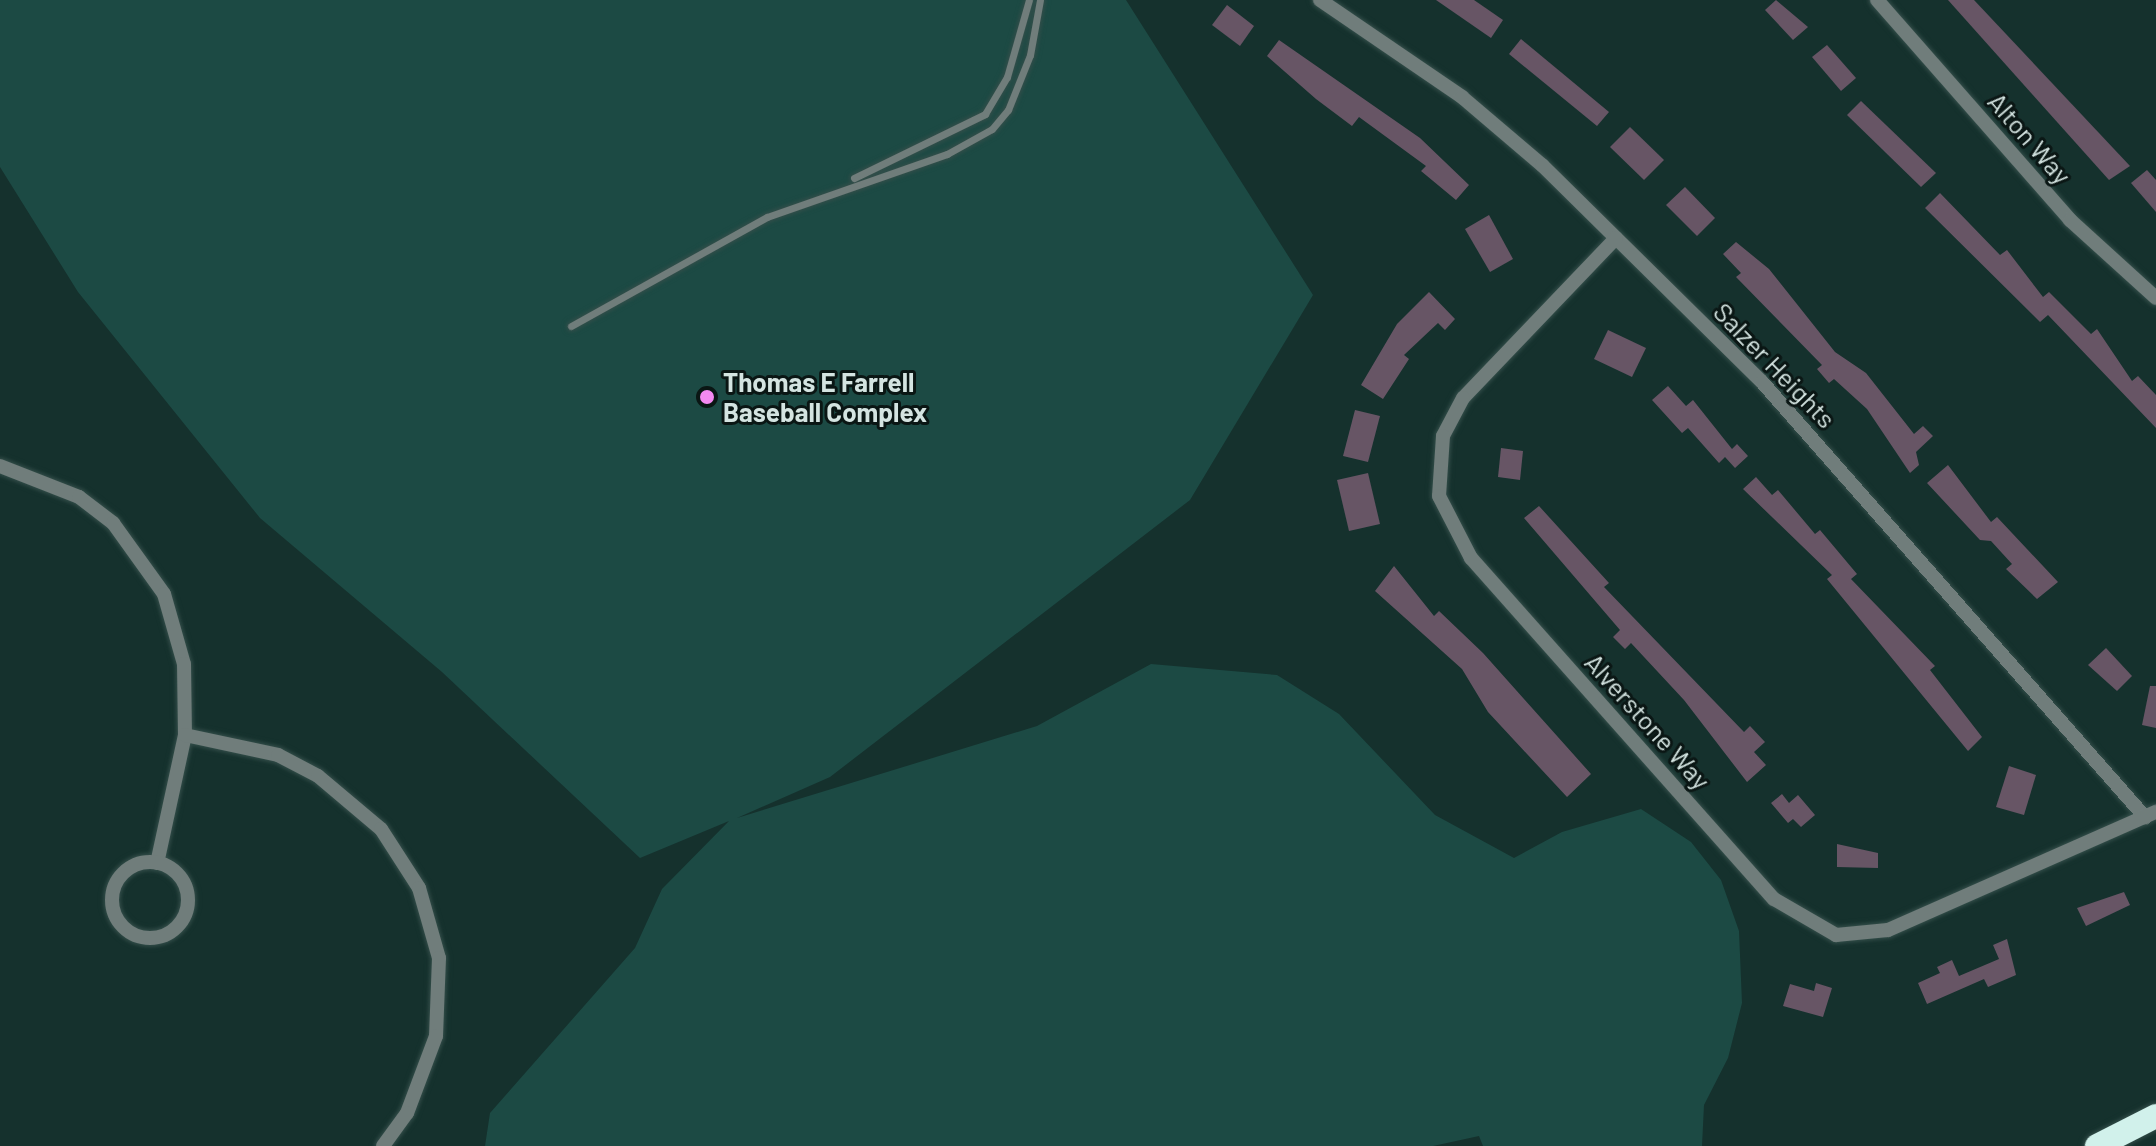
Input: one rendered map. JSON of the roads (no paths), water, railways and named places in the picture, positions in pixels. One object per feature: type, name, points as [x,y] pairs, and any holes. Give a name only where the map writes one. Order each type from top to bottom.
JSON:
[{"type":"highway","points":[[2097,1146],[2156,1116]]},
{"type":"street","name":"Salzer Heights","points":[[1320,0],[1462,97],[1616,238],[1762,382],[2151,814]]},
{"type":"street","name":"Alton Way","points":[[1877,0],[2070,220],[2156,298]]},
{"type":"street","name":"Alverstone Way","points":[[1616,238],[1463,398],[1438,455],[1439,496],[1471,558],[1774,899],[1836,935],[1888,930],[2151,814]]},
{"type":"street","points":[[0,466],[79,497],[140,552],[178,628],[185,735],[157,863]]},
{"type":"street","points":[[185,735],[278,755],[318,776],[381,829],[419,888],[439,958],[436,1036],[407,1113],[383,1146]]},
{"type":"street","points":[[157,863],[179,875],[187,911],[172,932],[135,936],[116,919],[111,895],[122,873],[157,863]]},
{"type":"lane","points":[[571,326],[827,191],[985,114],[1007,77],[1029,0]]},
{"type":"lane","points":[[827,191],[947,154],[992,129],[1008,110],[1030,55],[1040,0]]},
{"type":"place","name":"Thomas E Farrell Baseball Complex","points":[[707,397]]}]
